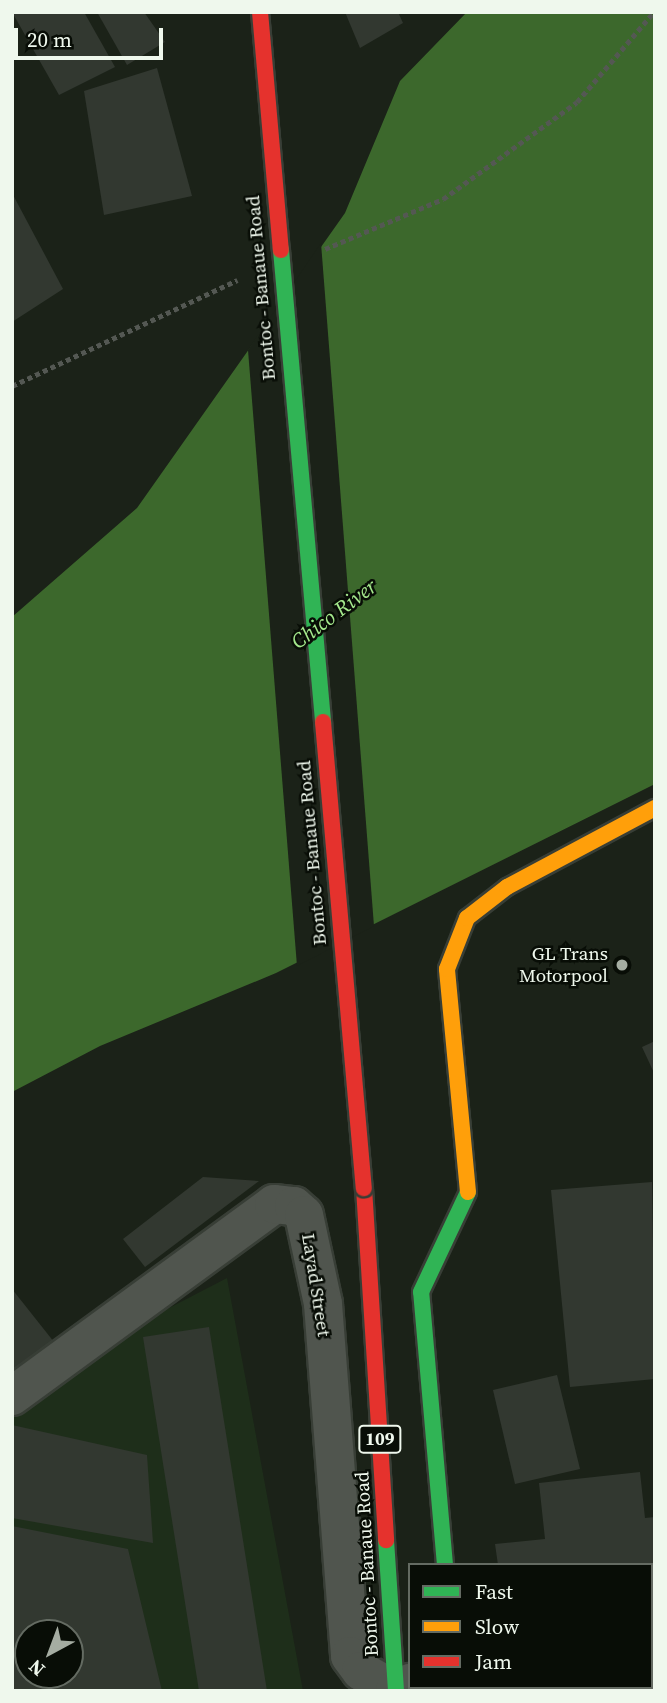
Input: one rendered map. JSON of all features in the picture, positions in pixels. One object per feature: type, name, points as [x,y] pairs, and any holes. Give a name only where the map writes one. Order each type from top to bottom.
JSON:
[{"type":"main road","name":"Bontoc - Banaue Road","points":[[260,12],[364,1188],[400,1688]]},
{"type":"main road","points":[[445,1563],[421,1292],[470,1186],[447,969],[467,918],[508,887],[655,807]]},
{"type":"street","name":"Layad Street","points":[[12,1396],[274,1204],[294,1206],[304,1215],[323,1304],[350,1656],[361,1671],[400,1688]]},
{"type":"path","points":[[320,250],[443,200],[577,102],[654,12]]},
{"type":"path","points":[[12,386],[243,277]]},
{"type":"shaded area","points":[[227,1278],[303,1691],[12,1691],[12,1405],[119,1334]]},
{"type":"water","name":"Chico River","points":[[467,12],[655,12],[655,784],[276,973],[100,1046],[12,1092],[12,617],[137,508],[345,213],[400,81]]},
{"type":"pier","points":[[321,243],[374,926],[297,966],[248,350]]},
{"type":"building","points":[[12,12],[84,12],[115,67],[59,95]]},
{"type":"building","points":[[97,12],[144,12],[165,42],[127,65]]},
{"type":"building","points":[[345,12],[398,12],[403,23],[360,48]]},
{"type":"building","points":[[157,68],[192,196],[104,215],[84,91]]},
{"type":"building","points":[[12,193],[63,289],[12,322]]},
{"type":"building","points":[[655,1041],[655,1075],[642,1047]]},
{"type":"building","points":[[203,1177],[259,1181],[145,1267],[123,1239]]},
{"type":"building","points":[[652,1182],[655,1379],[570,1387],[551,1190]]},
{"type":"building","points":[[12,1289],[54,1342],[12,1376]]},
{"type":"building","points":[[209,1327],[267,1691],[199,1691],[143,1337]]},
{"type":"building","points":[[557,1375],[580,1469],[515,1484],[493,1390]]},
{"type":"building","points":[[12,1425],[147,1455],[153,1543],[12,1518]]},
{"type":"building","points":[[640,1472],[645,1518],[655,1517],[655,1691],[564,1691],[653,1689],[653,1563],[498,1563],[495,1544],[545,1539],[539,1483]]},
{"type":"building","points":[[12,1526],[128,1549],[162,1691],[12,1691]]},
{"type":"traffic: fast","points":[[281,250],[323,722]]},
{"type":"traffic: fast","points":[[445,1563],[421,1292],[468,1192]]},
{"type":"traffic: fast","points":[[386,1540],[396,1691]]},
{"type":"traffic: slow","points":[[468,1192],[447,969],[467,918],[507,887],[655,808]]},
{"type":"traffic: jam","points":[[260,12],[281,250]]},
{"type":"traffic: jam","points":[[323,722],[364,1188]]},
{"type":"traffic: jam","points":[[364,1188],[386,1540]]},
{"type":"place","name":"GL Trans Motorpool","points":[[622,965]]}]
